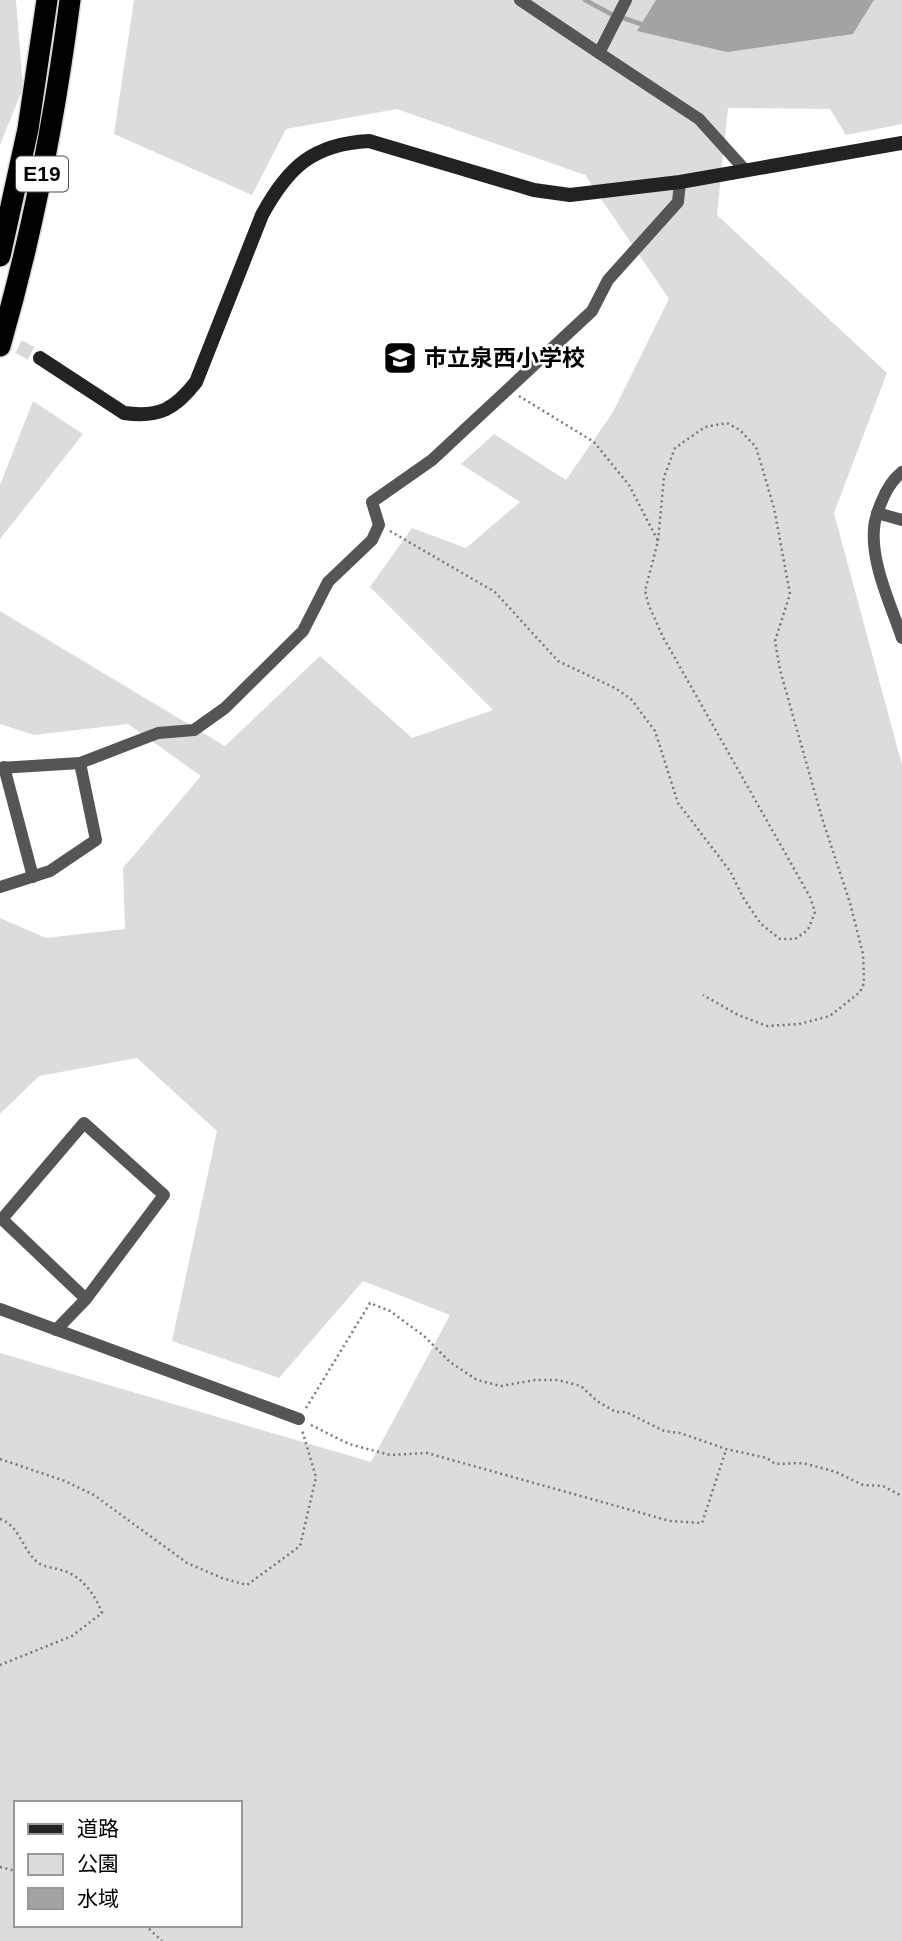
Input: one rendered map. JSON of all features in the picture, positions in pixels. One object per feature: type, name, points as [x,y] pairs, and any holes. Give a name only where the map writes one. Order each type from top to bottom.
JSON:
[{"type":"highway","name":"E19","points":[[0,257],[28,129],[47,0]]},
{"type":"highway","name":"E19","points":[[0,345],[49,144],[70,0]]},
{"type":"street","points":[[520,0],[699,119],[745,170]]},
{"type":"street","points":[[599,53],[624,3]]},
{"type":"street","points":[[40,358],[124,413],[156,412],[172,407],[185,397],[196,382],[262,215],[273,195],[302,162],[323,150],[369,141],[534,190],[570,195],[680,182],[902,144]]},
{"type":"street","points":[[33,877],[2,768],[80,763],[158,733],[194,730],[225,708],[303,631],[328,582],[372,540],[379,525],[372,502],[432,460],[592,311],[608,280],[678,202],[680,182]]},
{"type":"street","points":[[902,472],[894,478],[885,493],[874,526],[876,560],[902,638]]},
{"type":"street","points":[[877,513],[902,520]]},
{"type":"street","points":[[0,887],[50,871],[96,840],[80,763]]},
{"type":"street","points":[[56,1330],[86,1299],[164,1195],[84,1123],[2,1219],[86,1299]]},
{"type":"street","points":[[0,1309],[299,1419]]},
{"type":"path","points":[[508,390],[594,442],[629,485],[657,541]]},
{"type":"path","points":[[379,525],[495,592],[558,660],[615,688],[631,699],[655,731],[678,803],[730,871],[761,924],[780,939],[795,939],[808,930],[816,912],[810,897],[663,637],[645,591],[657,541],[664,477],[675,448],[705,427],[727,423],[740,430],[756,447],[771,496],[790,594],[775,641],[780,670],[822,818],[850,903],[863,954],[864,983],[860,992],[830,1016],[799,1024],[767,1026],[703,995]]},
{"type":"path","points":[[0,1459],[94,1494],[187,1563],[247,1585],[300,1546],[316,1477],[299,1419],[370,1303],[390,1311],[424,1336],[450,1362],[477,1380],[501,1386],[535,1380],[558,1380],[581,1386],[597,1401],[616,1412],[626,1412],[664,1431],[680,1433],[726,1449],[767,1458],[775,1464],[803,1463],[836,1472],[863,1485],[883,1486],[902,1496]]},
{"type":"path","points":[[299,1419],[349,1444],[390,1455],[427,1453],[670,1521],[702,1524],[726,1449]]},
{"type":"path","points":[[0,1519],[8,1522],[17,1532],[23,1544],[40,1564],[72,1574],[82,1582],[97,1600],[102,1613],[72,1636],[0,1665]]},
{"type":"path","points":[[147,1927],[162,1941]]},
{"type":"green space","points":[[0,0],[16,0],[23,88],[0,145]]},
{"type":"green space","points":[[134,0],[656,0],[638,32],[853,34],[874,0],[902,0],[902,124],[846,135],[830,109],[728,108],[717,215],[887,373],[834,513],[902,765],[902,1941],[0,1941],[0,1353],[371,1462],[450,1315],[363,1281],[279,1378],[172,1341],[217,1131],[137,1058],[39,1076],[0,1114],[0,918],[46,938],[125,929],[123,868],[201,776],[128,724],[34,735],[0,724],[0,611],[225,746],[320,656],[412,738],[493,710],[370,587],[412,528],[466,548],[520,502],[461,464],[494,434],[566,480],[613,412],[669,299],[585,175],[397,109],[286,129],[252,195],[114,134]]},
{"type":"green space","points":[[33,401],[83,434],[0,539],[0,485]]},
{"type":"water","points":[[656,0],[874,0],[853,34],[727,52],[637,31]]},
{"type":"waterway","points":[[585,0],[611,14],[641,24]]},
{"type":"tunnel","points":[[0,337],[40,358]]},
{"type":"place","name":"市立泉西小学校","points":[[400,358]]}]
